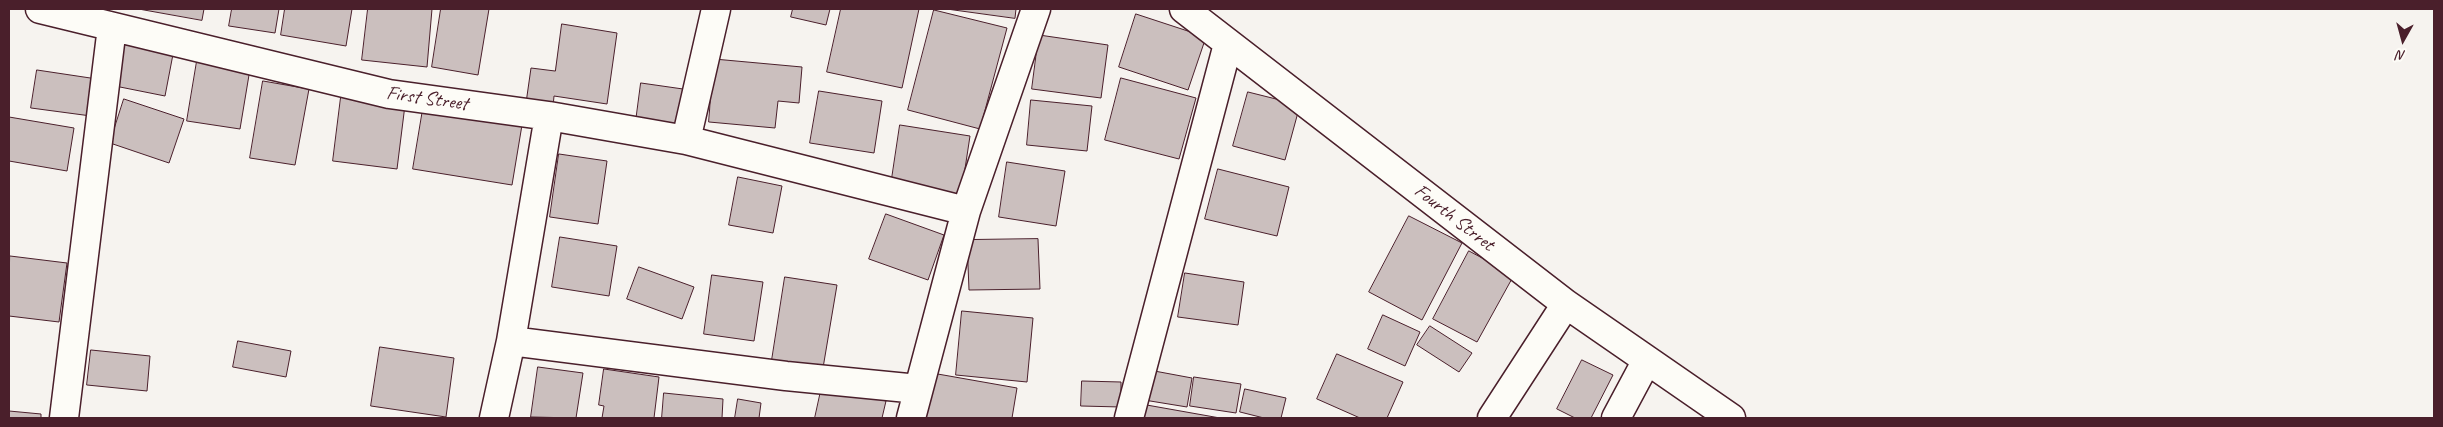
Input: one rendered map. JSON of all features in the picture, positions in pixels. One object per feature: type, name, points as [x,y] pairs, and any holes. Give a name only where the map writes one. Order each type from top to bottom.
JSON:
[{"type":"street","name":"First Street","points":[[43,9],[389,94],[549,116],[686,140],[966,211]]},
{"type":"street","points":[[686,140],[716,9]]},
{"type":"street","points":[[911,418],[966,211],[1036,9]]},
{"type":"street","name":"Fourth Strret","points":[[1184,9],[1566,304],[1731,418]]},
{"type":"street","points":[[64,418],[112,27]]},
{"type":"street","points":[[1129,418],[1228,44]]},
{"type":"street","points":[[494,418],[511,341],[549,116]]},
{"type":"street","points":[[1492,418],[1566,304]]},
{"type":"street","points":[[511,341],[786,376],[918,388]]},
{"type":"street","points":[[1616,418],[1647,360]]},
{"type":"building","points":[[139,9],[204,9],[202,20]]},
{"type":"building","points":[[232,9],[279,9],[275,33],[229,26]]},
{"type":"building","points":[[285,9],[352,9],[346,46],[281,35]]},
{"type":"building","points":[[368,9],[432,9],[427,67],[362,60]]},
{"type":"building","points":[[441,9],[489,9],[478,75],[432,67]]},
{"type":"building","points":[[793,9],[830,9],[826,25],[791,17]]},
{"type":"building","points":[[841,9],[919,9],[902,88],[827,72]]},
{"type":"building","points":[[947,9],[1016,9],[1015,18]]},
{"type":"building","points":[[934,10],[1007,28],[980,129],[908,110]]},
{"type":"building","points":[[1136,14],[1206,37],[1188,90],[1119,67]]},
{"type":"building","points":[[562,24],[617,33],[607,104],[554,96],[553,107],[526,103],[531,68],[555,71]]},
{"type":"building","points":[[1039,35],[1108,45],[1101,98],[1032,89]]},
{"type":"building","points":[[123,39],[174,49],[165,96],[115,86]]},
{"type":"building","points":[[714,59],[802,67],[799,103],[778,101],[775,128],[709,122]]},
{"type":"building","points":[[197,61],[250,69],[240,129],[187,121]]},
{"type":"building","points":[[37,70],[97,79],[91,116],[31,108]]},
{"type":"building","points":[[1121,78],[1196,98],[1179,159],[1105,140]]},
{"type":"building","points":[[263,81],[309,89],[295,165],[250,158]]},
{"type":"building","points":[[641,83],[683,89],[678,126],[636,121]]},
{"type":"building","points":[[819,91],[882,101],[874,153],[810,143]]},
{"type":"building","points":[[1248,92],[1300,105],[1285,160],[1233,146]]},
{"type":"building","points":[[341,97],[405,105],[397,169],[333,161]]},
{"type":"building","points":[[124,99],[184,119],[169,163],[110,143]]},
{"type":"building","points":[[1031,100],[1092,106],[1087,151],[1027,145]]},
{"type":"building","points":[[423,109],[522,125],[512,185],[413,169]]},
{"type":"building","points":[[9,117],[74,128],[67,171],[9,161]]},
{"type":"building","points":[[900,125],[970,136],[961,195],[891,185]]},
{"type":"building","points":[[559,154],[607,161],[598,224],[550,217]]},
{"type":"building","points":[[1007,162],[1065,171],[1056,226],[999,217]]},
{"type":"building","points":[[1218,169],[1289,187],[1277,236],[1205,219]]},
{"type":"building","points":[[738,177],[782,186],[773,233],[729,225]]},
{"type":"building","points":[[886,214],[944,235],[928,280],[869,259]]},
{"type":"building","points":[[1409,216],[1462,243],[1422,320],[1369,292]]},
{"type":"building","points":[[560,237],[617,246],[609,296],[552,287]]},
{"type":"building","points":[[1038,239],[1040,289],[969,290],[967,240]]},
{"type":"building","points":[[1469,251],[1514,275],[1477,342],[1433,319]]},
{"type":"building","points":[[10,256],[67,263],[59,322],[9,316]]},
{"type":"building","points":[[639,267],[694,287],[682,319],[627,299]]},
{"type":"building","points":[[1185,273],[1244,282],[1238,325],[1178,317]]},
{"type":"building","points":[[712,275],[763,282],[754,341],[704,334]]},
{"type":"building","points":[[785,277],[837,285],[823,368],[772,360]]},
{"type":"building","points":[[962,311],[1033,318],[1027,382],[956,375]]},
{"type":"building","points":[[1383,315],[1420,332],[1405,366],[1368,349]]},
{"type":"building","points":[[1430,326],[1472,353],[1459,372],[1417,345]]},
{"type":"building","points":[[238,341],[291,351],[286,377],[233,367]]},
{"type":"building","points":[[380,347],[454,358],[446,417],[371,406]]},
{"type":"building","points":[[91,350],[150,356],[147,391],[87,385]]},
{"type":"building","points":[[1337,354],[1403,382],[1387,418],[1360,418],[1317,399]]},
{"type":"building","points":[[1582,360],[1613,375],[1591,418],[1575,418],[1557,409]]},
{"type":"building","points":[[538,367],[583,373],[576,418],[531,417]]},
{"type":"building","points":[[604,369],[659,377],[654,418],[602,418],[604,406],[599,405]]},
{"type":"building","points":[[1149,370],[1192,378],[1187,407],[1144,400]]},
{"type":"building","points":[[932,373],[1017,388],[1012,418],[924,418]]},
{"type":"building","points":[[1194,377],[1241,384],[1236,413],[1190,406]]},
{"type":"building","points":[[1082,381],[1121,382],[1121,407],[1081,406]]},
{"type":"building","points":[[822,386],[886,401],[882,418],[815,418]]},
{"type":"building","points":[[1245,389],[1286,398],[1281,418],[1264,418],[1240,412]]},
{"type":"building","points":[[664,393],[723,399],[722,418],[662,418]]},
{"type":"building","points":[[738,399],[761,403],[759,418],[735,418]]},
{"type":"building","points":[[1141,404],[1220,418],[1139,418]]},
{"type":"building","points":[[9,411],[41,414],[41,418],[9,418]]}]
